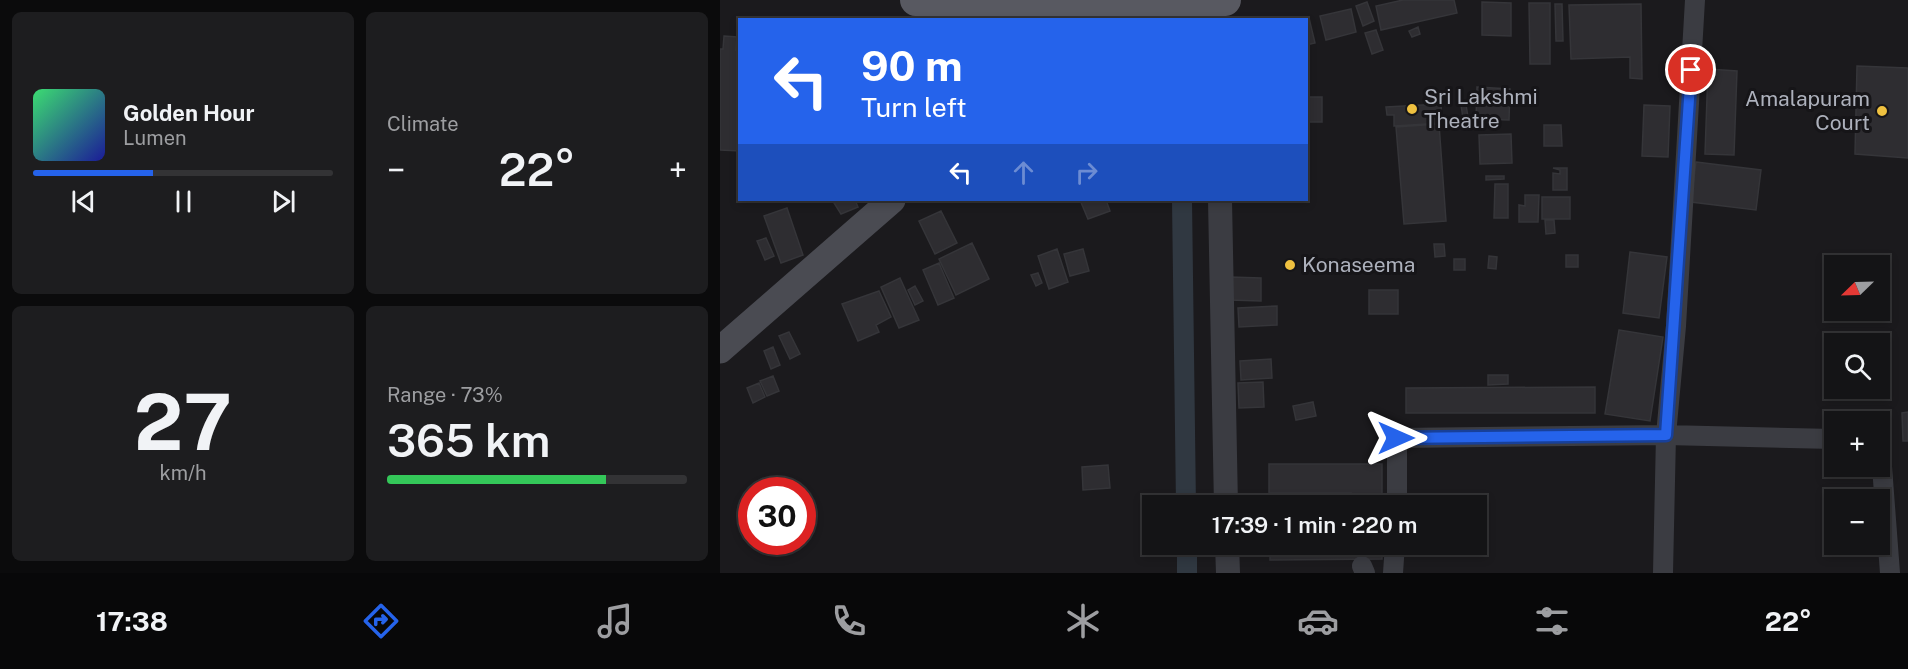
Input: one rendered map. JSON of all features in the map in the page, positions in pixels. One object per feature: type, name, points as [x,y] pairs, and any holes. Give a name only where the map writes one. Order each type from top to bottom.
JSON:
[{"type":"main road","points":[[916,0],[1109,7],[1218,4]]},
{"type":"main road","points":[[720,350],[891,201]]},
{"type":"street","points":[[1663,573],[1666,435],[1676,326],[1695,0]]},
{"type":"street","points":[[1220,201],[1226,495]]},
{"type":"street","points":[[1396,495],[1396,438],[1666,435],[1824,439]]},
{"type":"street","points":[[1883,477],[1890,573]]},
{"type":"street","points":[[1227,555],[1228,573]]},
{"type":"street","points":[[1393,573],[1394,555]]},
{"type":"building","points":[[1403,0],[1454,0],[1457,13],[1381,30],[1376,6]]},
{"type":"building","points":[[1367,2],[1374,21],[1363,26],[1356,6]]},
{"type":"building","points":[[1482,2],[1511,3],[1511,36],[1482,35]]},
{"type":"building","points":[[1529,3],[1550,3],[1550,64],[1530,64]]},
{"type":"building","points":[[1555,4],[1562,4],[1563,41],[1556,41]]},
{"type":"building","points":[[1641,4],[1642,79],[1630,78],[1630,57],[1571,59],[1569,5]]},
{"type":"building","points":[[1351,9],[1356,32],[1326,40],[1320,16]]},
{"type":"building","points":[[1308,18],[1315,43],[1308,45]]},
{"type":"building","points":[[1418,27],[1420,34],[1412,37],[1409,31]]},
{"type":"building","points":[[1376,30],[1383,50],[1372,54],[1365,33]]},
{"type":"building","points":[[724,36],[737,37],[738,151],[720,150],[720,49],[723,49]]},
{"type":"building","name":"Amalapuram Court","points":[[1857,66],[1908,68],[1908,158],[1855,154]]},
{"type":"building","points":[[1708,69],[1737,71],[1734,155],[1705,154]]},
{"type":"building","points":[[1477,87],[1510,89],[1509,120],[1476,119]]},
{"type":"building","points":[[1308,97],[1322,97],[1322,122],[1308,122]]},
{"type":"building","points":[[1441,104],[1442,123],[1394,126],[1394,115],[1387,115],[1386,107]]},
{"type":"building","points":[[1461,105],[1466,105],[1468,117],[1463,118]]},
{"type":"building","points":[[1644,105],[1670,106],[1668,157],[1642,156]]},
{"type":"building","points":[[1439,124],[1446,221],[1404,224],[1396,127]]},
{"type":"building","points":[[1544,125],[1561,125],[1562,146],[1544,146]]},
{"type":"building","points":[[1511,134],[1512,163],[1480,164],[1479,135]]},
{"type":"building","points":[[1696,162],[1761,170],[1756,210],[1691,202]]},
{"type":"building","points":[[1553,168],[1567,168],[1567,190],[1553,190],[1553,173],[1560,174],[1560,170]]},
{"type":"building","points":[[1486,176],[1504,176],[1504,179],[1486,180]]},
{"type":"building","points":[[1495,184],[1508,184],[1508,218],[1494,218]]},
{"type":"building","points":[[1525,195],[1539,195],[1538,222],[1519,222],[1519,205],[1525,206]]},
{"type":"building","points":[[1542,197],[1570,197],[1570,219],[1542,219]]},
{"type":"building","points":[[855,201],[858,207],[841,214],[834,203]]},
{"type":"building","points":[[1080,201],[1106,201],[1110,211],[1088,219]]},
{"type":"building","points":[[787,208],[803,255],[781,263],[764,216]]},
{"type":"building","points":[[941,211],[957,243],[935,254],[919,221]]},
{"type":"building","points":[[1545,220],[1554,220],[1555,233],[1546,234]]},
{"type":"building","points":[[766,238],[774,256],[765,260],[757,241]]},
{"type":"building","points":[[972,243],[989,279],[956,295],[939,259]]},
{"type":"building","points":[[1434,244],[1444,244],[1445,256],[1435,257]]},
{"type":"building","points":[[1057,249],[1068,282],[1049,289],[1038,256]]},
{"type":"building","points":[[1083,249],[1089,271],[1070,276],[1064,254]]},
{"type":"building","points":[[1630,252],[1667,257],[1659,318],[1623,313]]},
{"type":"building","points":[[1566,255],[1578,255],[1578,267],[1566,267]]},
{"type":"building","points":[[1489,256],[1497,257],[1496,269],[1488,268]]},
{"type":"building","points":[[1454,259],[1465,259],[1465,270],[1454,270]]},
{"type":"building","points":[[939,263],[954,298],[938,305],[923,270]]},
{"type":"building","points":[[1038,273],[1042,283],[1036,286],[1031,275]]},
{"type":"building","points":[[1230,277],[1261,278],[1261,301],[1230,300]]},
{"type":"building","points":[[900,278],[919,320],[899,328],[881,287]]},
{"type":"building","points":[[915,286],[923,301],[915,305],[908,290]]},
{"type":"building","points":[[1369,290],[1398,290],[1398,314],[1369,314]]},
{"type":"building","points":[[879,291],[891,317],[876,325],[879,332],[858,341],[842,304]]},
{"type":"building","points":[[1277,306],[1277,325],[1239,327],[1238,308]]},
{"type":"building","points":[[1619,330],[1663,337],[1650,421],[1605,414]]},
{"type":"building","points":[[789,332],[800,354],[790,359],[779,336]]},
{"type":"building","points":[[773,347],[780,365],[771,369],[764,351]]},
{"type":"building","points":[[1271,359],[1272,378],[1241,380],[1240,361]]},
{"type":"building","points":[[1488,375],[1508,375],[1508,384],[1488,385]]},
{"type":"building","points":[[773,376],[779,391],[767,396],[760,381]]},
{"type":"building","points":[[1263,382],[1264,407],[1239,408],[1238,383]]},
{"type":"building","points":[[759,383],[765,397],[753,403],[747,388]]},
{"type":"building","points":[[1595,387],[1595,413],[1406,413],[1406,388]]},
{"type":"building","points":[[1313,402],[1316,416],[1296,420],[1293,406]]},
{"type":"building","points":[[1908,412],[1908,441],[1903,441],[1902,413]]},
{"type":"building","points":[[1269,464],[1382,464],[1382,495],[1269,493]]},
{"type":"building","points":[[1108,465],[1110,488],[1083,490],[1082,467]]},
{"type":"building","points":[[1270,555],[1382,555],[1382,559],[1270,560]]},
{"type":"waterway","points":[[1182,201],[1186,495]]},
{"type":"waterway","points":[[1187,555],[1187,573]]},
{"type":"place","name":"Sri Lakshmi Theatre","points":[[1412,109]]},
{"type":"place","name":"Amalapuram Court","points":[[1882,111]]},
{"type":"place","name":"Konaseema","points":[[1290,265]]},
{"type":"route","points":[[1396,438],[1666,435],[1676,326],[1691,70]]}]
